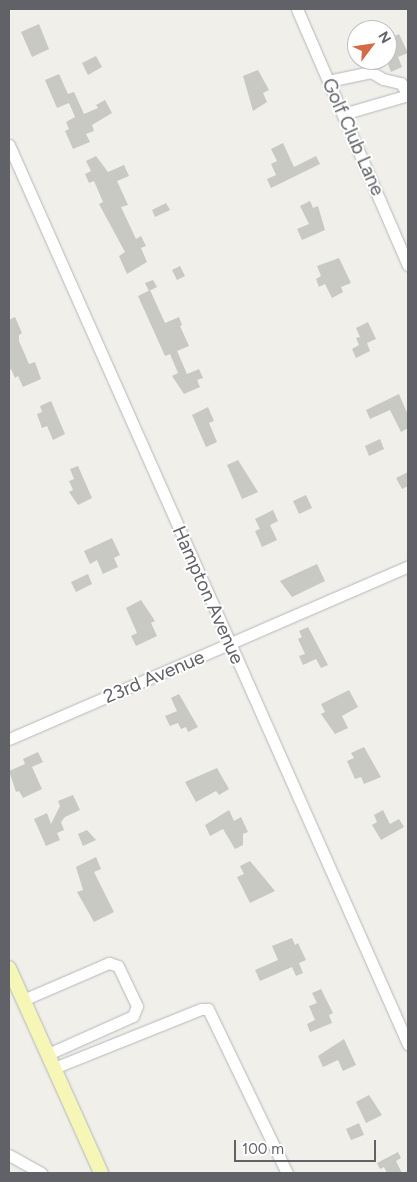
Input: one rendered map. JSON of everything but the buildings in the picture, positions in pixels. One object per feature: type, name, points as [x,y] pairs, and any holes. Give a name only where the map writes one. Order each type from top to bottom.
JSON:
[{"type":"main road","points":[[9,968],[101,1173]]},
{"type":"street","name":"Golf Club Lane","points":[[297,9],[408,264]]},
{"type":"street","points":[[328,81],[372,72],[383,79],[401,83],[408,95],[343,114]]},
{"type":"street","name":"Hampton Avenue","points":[[9,144],[408,1044]]},
{"type":"street","name":"23rd Avenue","points":[[9,739],[230,645],[408,566]]},
{"type":"street","points":[[23,1000],[114,963],[137,1006],[133,1016],[48,1054]]},
{"type":"street","points":[[54,1068],[202,1009],[208,1009],[287,1173]]},
{"type":"street","points":[[9,1155],[41,1173]]}]
